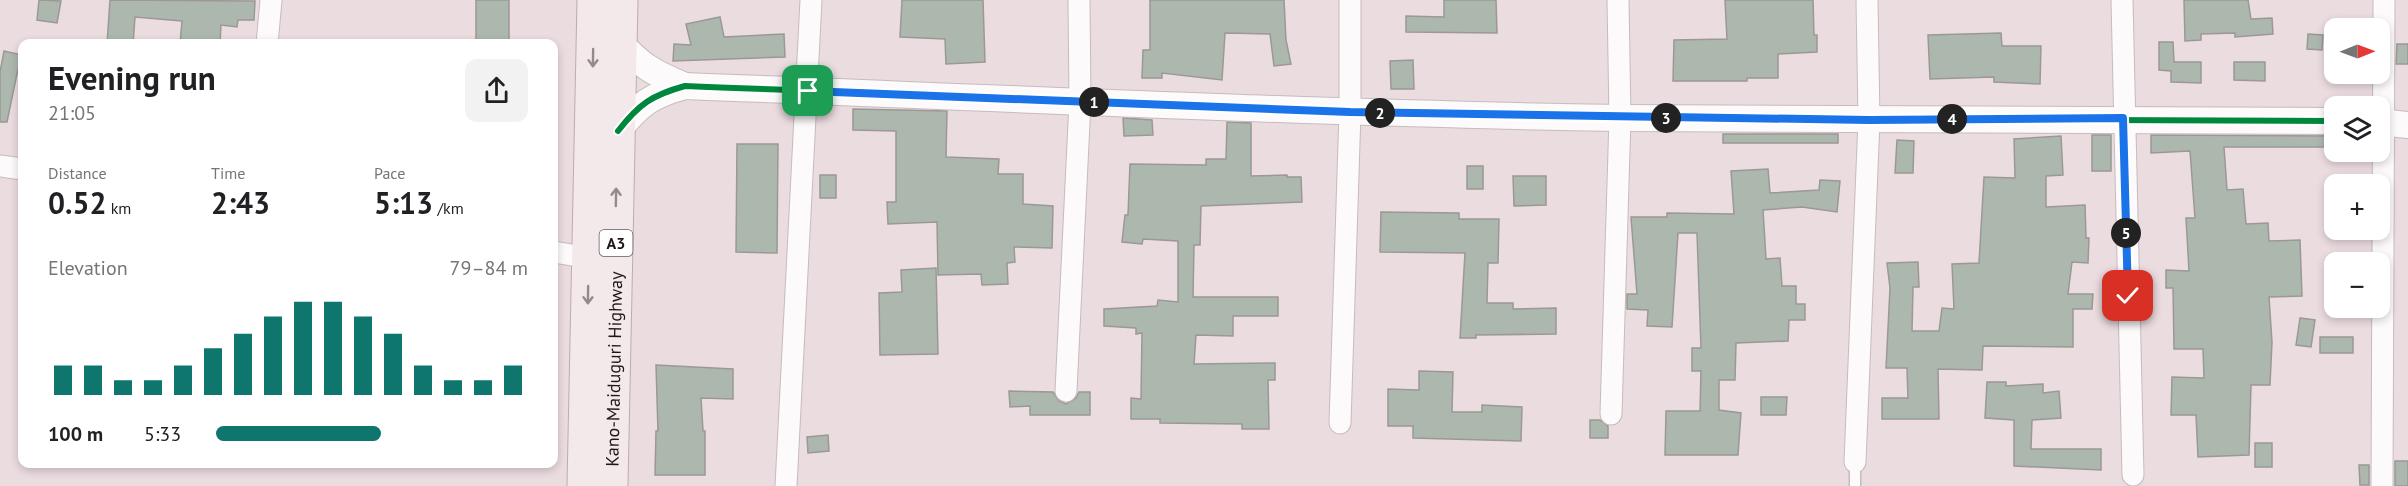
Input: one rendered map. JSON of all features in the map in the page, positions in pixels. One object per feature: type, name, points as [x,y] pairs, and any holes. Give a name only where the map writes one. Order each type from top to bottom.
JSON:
[{"type":"highway","name":"Kano-Maiduguri Highway","points":[[585,486],[594,0]]},
{"type":"highway","name":"Kano-Maiduguri Highway","points":[[611,486],[621,0]]},
{"type":"street","points":[[267,39],[271,0]]},
{"type":"street","points":[[786,486],[811,0]]},
{"type":"street","points":[[1066,391],[1080,102],[1079,0]]},
{"type":"street","points":[[1340,423],[1350,112],[1350,0]]},
{"type":"street","points":[[1611,414],[1620,118],[1618,0]]},
{"type":"street","points":[[1855,462],[1869,120],[1867,0]]},
{"type":"street","points":[[2122,0],[2133,475]]},
{"type":"street","points":[[2382,96],[2384,0]]},
{"type":"street","points":[[620,42],[645,67],[685,86]]},
{"type":"street","points":[[618,131],[636,109],[658,94],[685,86],[1350,112],[1620,118],[1869,120],[2123,118],[2324,121]]},
{"type":"street","points":[[2390,123],[2408,124]]},
{"type":"street","points":[[2381,162],[2382,486]]},
{"type":"street","points":[[0,166],[18,168]]},
{"type":"street","points":[[558,253],[589,258]]},
{"type":"lane","points":[[1855,462],[1855,486]]},
{"type":"building","points":[[39,0],[61,1],[57,23],[37,20]]},
{"type":"building","points":[[110,0],[255,1],[254,20],[238,20],[237,27],[221,25],[220,39],[180,39],[182,21],[135,17],[133,39],[107,39]]},
{"type":"building","points":[[476,0],[509,0],[509,39],[476,39]]},
{"type":"building","points":[[902,0],[983,0],[985,62],[946,64],[945,39],[900,37]]},
{"type":"building","points":[[1150,0],[1284,0],[1286,40],[1291,64],[1274,66],[1270,34],[1225,33],[1222,80],[1162,73],[1162,78],[1142,78],[1143,50],[1150,50]]},
{"type":"building","points":[[1444,0],[1496,0],[1497,33],[1406,32],[1406,16],[1444,17]]},
{"type":"building","points":[[1725,0],[1813,0],[1817,52],[1778,54],[1778,78],[1747,78],[1747,81],[1673,81],[1674,40],[1727,39]]},
{"type":"building","points":[[2184,0],[2248,0],[2251,19],[2272,18],[2273,34],[2235,37],[2235,33],[2201,34],[2201,40],[2185,41]]},
{"type":"building","points":[[720,17],[724,37],[784,34],[785,57],[673,61],[674,44],[691,45],[686,24]]},
{"type":"building","points":[[2001,33],[2002,46],[2041,46],[2040,84],[1994,82],[1994,77],[1930,79],[1928,35]]},
{"type":"building","points":[[2308,34],[2323,35],[2322,50],[2307,49]]},
{"type":"building","points":[[2159,42],[2173,42],[2174,62],[2201,62],[2201,83],[2171,82],[2171,71],[2159,70]]},
{"type":"building","points":[[2397,44],[2408,44],[2408,64],[2396,64]]},
{"type":"building","points":[[4,51],[18,54],[18,69],[7,122],[0,122],[0,72]]},
{"type":"building","points":[[1413,60],[1414,89],[1391,89],[1390,61]]},
{"type":"building","points":[[2234,62],[2265,62],[2265,81],[2234,80]]},
{"type":"building","points":[[853,109],[947,111],[946,157],[999,159],[998,174],[1023,174],[1023,204],[1053,206],[1052,248],[1014,247],[1015,262],[1007,263],[1008,284],[982,285],[981,274],[938,275],[937,222],[888,224],[887,202],[896,202],[896,131],[853,130]]},
{"type":"building","points":[[1123,118],[1152,120],[1153,135],[1124,136]]},
{"type":"building","points":[[1227,122],[1251,123],[1251,176],[1301,177],[1302,202],[1201,206],[1200,245],[1194,245],[1193,297],[1278,297],[1278,316],[1233,316],[1233,336],[1196,335],[1194,364],[1275,363],[1275,380],[1268,380],[1269,429],[1242,429],[1242,424],[1160,423],[1160,419],[1131,419],[1131,398],[1141,399],[1142,333],[1136,334],[1136,328],[1104,326],[1104,309],[1157,306],[1158,300],[1178,302],[1178,241],[1143,239],[1142,244],[1122,242],[1125,215],[1128,215],[1130,164],[1206,165],[1206,159],[1226,159]]},
{"type":"building","points":[[1723,134],[1838,134],[1838,143],[1723,143]]},
{"type":"building","points":[[2092,135],[2111,135],[2111,171],[2092,171]]},
{"type":"building","points":[[2151,135],[2324,136],[2324,147],[2224,147],[2227,190],[2243,189],[2246,224],[2268,223],[2269,241],[2300,240],[2302,296],[2269,297],[2272,342],[2270,385],[2251,385],[2249,455],[2198,457],[2196,415],[2171,415],[2172,377],[2204,378],[2203,349],[2174,349],[2173,288],[2166,288],[2166,270],[2189,271],[2186,218],[2195,218],[2190,151],[2151,153]]},
{"type":"building","points":[[2061,136],[2063,175],[2046,176],[2046,207],[2085,205],[2086,238],[2089,238],[2088,263],[2072,262],[2068,294],[2093,294],[2092,309],[2073,309],[2073,347],[1983,346],[1982,370],[1938,369],[1939,419],[1882,419],[1882,398],[1908,398],[1907,368],[1886,368],[1890,288],[1887,263],[1918,262],[1919,287],[1913,287],[1912,331],[1939,331],[1942,308],[1954,309],[1952,264],[1979,263],[1984,177],[2015,178],[2014,139]]},
{"type":"building","points":[[1897,140],[1914,141],[1913,173],[1895,173]]},
{"type":"building","points":[[737,144],[778,144],[777,253],[736,252]]},
{"type":"building","points":[[1467,166],[1483,166],[1483,189],[1467,189]]},
{"type":"building","points":[[1768,169],[1770,193],[1819,190],[1820,180],[1840,181],[1837,212],[1802,207],[1763,210],[1766,259],[1780,258],[1782,286],[1796,286],[1796,304],[1805,304],[1805,320],[1789,320],[1788,341],[1736,343],[1735,380],[1719,380],[1719,410],[1741,413],[1738,455],[1665,455],[1666,411],[1700,411],[1701,371],[1692,371],[1692,348],[1701,348],[1697,233],[1678,233],[1672,327],[1647,326],[1648,310],[1627,309],[1627,294],[1637,294],[1631,217],[1667,217],[1667,213],[1734,214],[1731,171]]},
{"type":"building","points":[[820,175],[836,175],[836,198],[820,198]]},
{"type":"building","points":[[1513,176],[1546,176],[1546,205],[1514,206]]},
{"type":"building","points":[[1381,212],[1459,213],[1459,219],[1499,219],[1498,263],[1488,263],[1487,303],[1513,303],[1513,309],[1556,308],[1556,334],[1476,335],[1476,338],[1460,338],[1465,253],[1380,252]]},
{"type":"building","points":[[936,268],[938,354],[880,355],[879,293],[902,292],[901,270]]},
{"type":"building","points":[[2300,318],[2315,320],[2311,347],[2296,345]]},
{"type":"building","points":[[2320,337],[2353,337],[2353,353],[2320,353]]},
{"type":"building","points":[[656,365],[733,369],[733,399],[701,398],[703,431],[705,431],[705,475],[655,475],[656,431],[658,431]]},
{"type":"building","points":[[1419,371],[1453,372],[1452,412],[1482,412],[1482,405],[1522,407],[1521,441],[1413,438],[1413,426],[1388,426],[1388,389],[1419,390]]},
{"type":"building","points":[[1987,382],[2006,382],[2006,386],[2043,384],[2043,393],[2059,391],[2061,418],[2032,420],[2031,449],[2101,449],[2101,470],[2014,466],[2014,420],[1985,418]]},
{"type":"building","points":[[1009,391],[1053,392],[1059,401],[1066,404],[1076,398],[1079,392],[1090,392],[1090,415],[1030,415],[1030,406],[1010,407]]},
{"type":"building","points":[[1761,397],[1787,397],[1786,415],[1761,415]]},
{"type":"building","points":[[1590,420],[1600,420],[1608,426],[1608,438],[1590,438]]},
{"type":"building","points":[[828,435],[829,451],[808,453],[807,437]]},
{"type":"building","points":[[2255,443],[2272,443],[2272,467],[2255,467]]},
{"type":"building","points":[[2395,461],[2408,461],[2408,486],[2395,486]]},
{"type":"building","points":[[2359,465],[2369,465],[2369,485],[2360,485]]},
{"type":"cycle path","points":[[618,131],[647,102],[685,86],[1153,105],[1504,116],[2324,121]]},
{"type":"route","points":[[808,91],[1350,112],[1620,118],[1869,120],[2123,118],[2128,296]]}]
